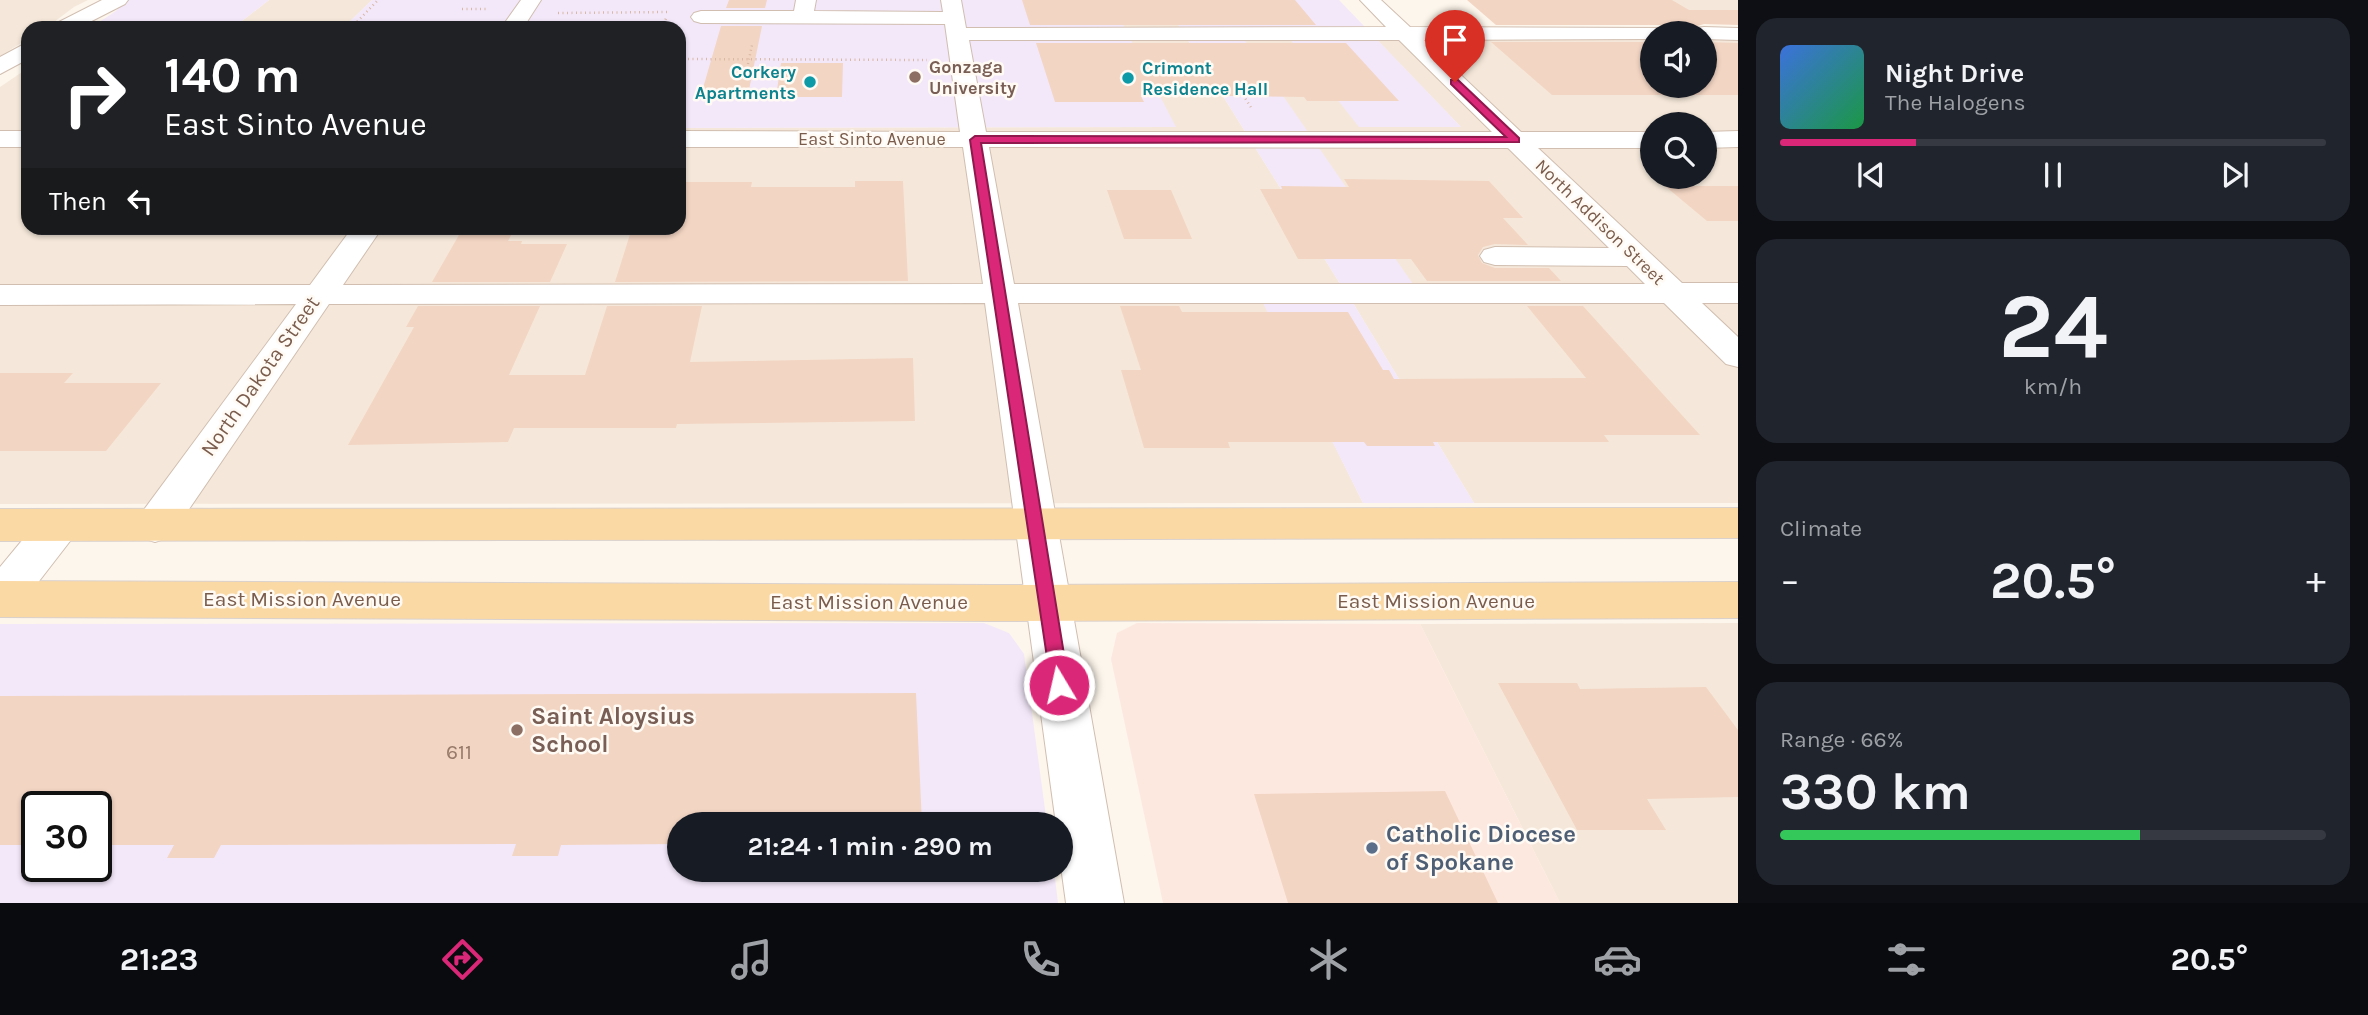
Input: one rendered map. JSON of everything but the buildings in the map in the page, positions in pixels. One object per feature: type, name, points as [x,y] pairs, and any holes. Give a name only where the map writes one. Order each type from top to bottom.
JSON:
[{"type":"main road","points":[[0,525],[1738,523]]},
{"type":"main road","name":"East Mission Avenue","points":[[0,599],[1046,603],[1738,600]]},
{"type":"street","points":[[72,21],[94,0]]},
{"type":"street","points":[[74,21],[118,0]]},
{"type":"street","points":[[517,21],[531,0]]},
{"type":"street","name":"North Addison Street","points":[[1370,0],[1738,356]]},
{"type":"street","points":[[701,18],[805,9],[949,28],[1640,33]]},
{"type":"street","points":[[949,28],[975,140],[1095,903]]},
{"type":"street","points":[[1717,33],[1738,34]]},
{"type":"street","points":[[6,35],[21,35]]},
{"type":"street","points":[[0,67],[21,54]]},
{"type":"street","points":[[0,139],[21,139]]},
{"type":"street","name":"East Sinto Avenue","points":[[686,139],[1640,140]]},
{"type":"street","points":[[1717,139],[1738,139]]},
{"type":"street","name":"North Dakota Street","points":[[155,526],[362,235]]},
{"type":"street","points":[[1495,256],[1636,257]]},
{"type":"street","points":[[0,295],[1738,293]]},
{"type":"street","points":[[0,599],[59,525]]},
{"type":"path","points":[[358,21],[378,0]]},
{"type":"path","points":[[462,9],[498,9]]},
{"type":"path","points":[[665,21],[668,12]]},
{"type":"path","points":[[686,59],[889,59],[949,28]]},
{"type":"path","points":[[748,64],[752,44]]},
{"type":"path","points":[[889,52],[889,59]]},
{"type":"path","points":[[876,59],[876,64]]},
{"type":"shaded area","points":[[0,0],[88,0],[55,21],[21,21],[21,43],[0,56]]},
{"type":"shaded area","points":[[126,0],[269,0],[242,21],[101,21]]},
{"type":"shaded area","points":[[269,0],[372,0],[350,21],[242,21]]},
{"type":"shaded area","name":"Gonzaga University","points":[[372,0],[1110,0],[1176,127],[686,128],[686,21],[350,21]]},
{"type":"shaded area","points":[[1110,0],[1163,0],[1342,287],[1256,287],[1363,503],[0,504],[0,87],[21,73],[21,235],[686,235],[686,128],[1175,127]]},
{"type":"shaded area","points":[[1163,0],[1339,0],[1461,127],[1359,127],[1289,38],[1243,38],[1426,303],[1353,303],[1474,503],[1363,503],[1255,287],[1342,287]]},
{"type":"shaded area","points":[[1632,0],[1738,0],[1738,10],[1647,10]]},
{"type":"shaded area","points":[[1242,38],[1289,38],[1460,126],[1375,38],[1640,38],[1640,98],[1717,98],[1717,38],[1738,38],[1738,503],[1474,503],[1353,303],[1425,303]]},
{"type":"shaded area","name":"Saint Aloysius School","points":[[984,623],[1009,633],[1024,654],[1045,812],[667,812],[667,882],[1055,882],[1058,903],[0,903],[0,624]]},
{"type":"shaded area","points":[[1137,623],[1420,624],[1560,903],[1163,903],[1111,659],[1117,633]]},
{"type":"shaded area","points":[[1738,623],[1738,903],[1560,903],[1420,624]]},
{"type":"place","name":"Gonzaga University","points":[[915,77]]},
{"type":"place","name":"Crimont Residence Hall","points":[[1128,78]]},
{"type":"place","name":"Corkery Apartments","points":[[810,82]]},
{"type":"place","name":"Saint Aloysius School","points":[[517,730]]},
{"type":"place","name":"Catholic Diocese of Spokane","points":[[1372,848]]},
{"type":"route","points":[[1059,685],[1031,489],[975,140],[1515,140],[1455,82]]}]
